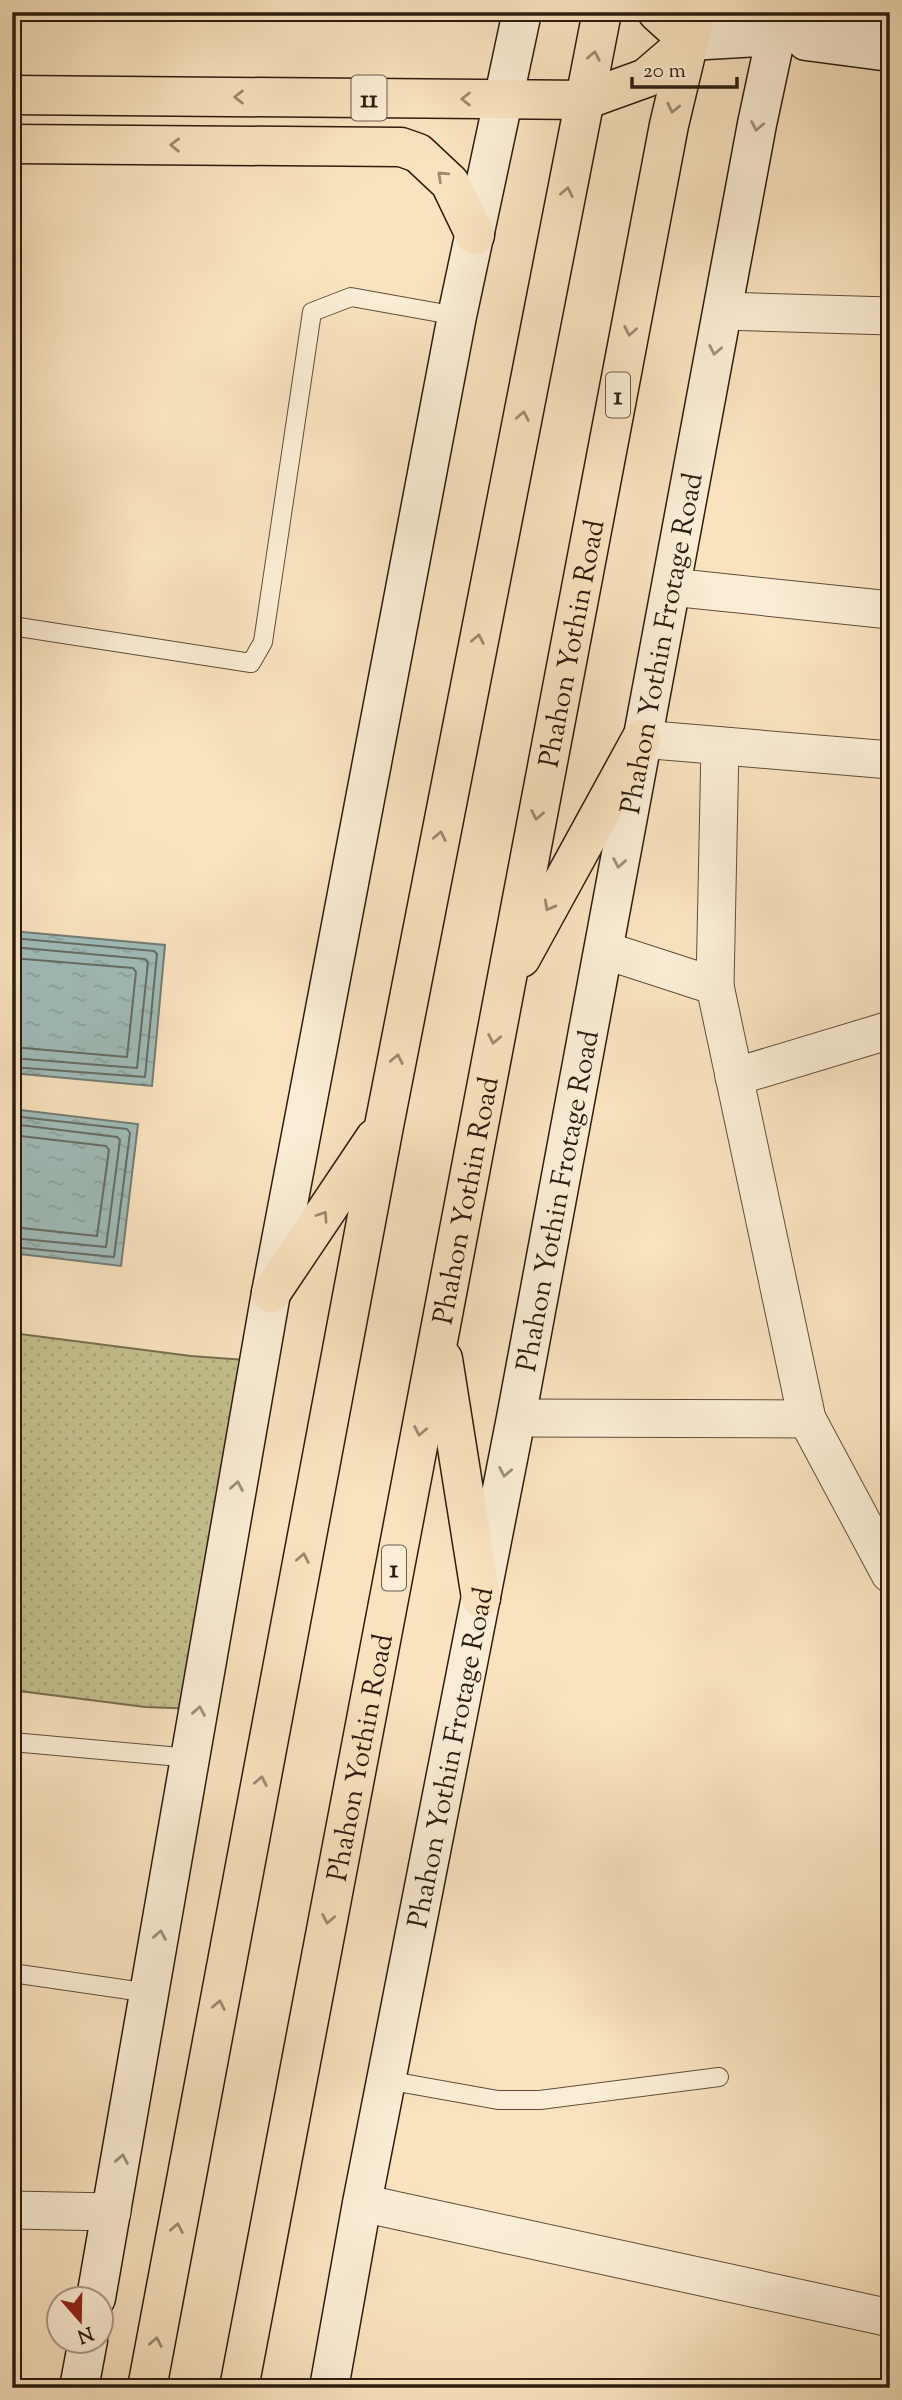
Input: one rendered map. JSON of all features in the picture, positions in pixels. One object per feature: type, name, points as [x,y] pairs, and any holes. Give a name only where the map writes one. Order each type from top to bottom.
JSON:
[{"type":"main road","points":[[99,2284],[271,1293],[457,316],[522,12]]},
{"type":"main road","points":[[147,2388],[384,1126],[602,12]]},
{"type":"main road","points":[[657,12],[692,27],[854,22],[890,24]]},
{"type":"main road","points":[[779,24],[860,50],[890,52]]},
{"type":"main road","name":"Phahon Yothin Frotage Road","points":[[329,2388],[362,2203],[516,1418],[757,124],[779,24]]},
{"type":"main road","name":"11","points":[[12,95],[585,100],[646,78],[692,27]]},
{"type":"main road","name":"Phahon Yothin Road","points":[[239,2388],[503,989],[669,125],[692,27]]},
{"type":"main road","points":[[12,144],[401,147],[418,153],[450,183],[475,235]]},
{"type":"main road","points":[[503,989],[641,739]]},
{"type":"main road","points":[[271,1293],[384,1126]]},
{"type":"main road","points":[[439,1333],[481,1598]]},
{"type":"main road","points":[[79,2388],[85,2354]]},
{"type":"street","points":[[723,311],[890,316]]},
{"type":"street","points":[[671,587],[890,610]]},
{"type":"street","points":[[641,739],[890,760]]},
{"type":"street","points":[[720,746],[715,986],[807,1419],[890,1574]]},
{"type":"street","points":[[604,950],[715,986]]},
{"type":"street","points":[[734,1077],[890,1030]]},
{"type":"street","points":[[516,1418],[807,1419]]},
{"type":"street","points":[[362,2203],[890,2318]]},
{"type":"street","points":[[12,2210],[113,2212]]},
{"type":"lane","points":[[12,626],[251,663],[263,642],[312,312],[351,297],[457,316]]},
{"type":"lane","points":[[12,1742],[191,1758]]},
{"type":"lane","points":[[12,1973],[150,1993]]},
{"type":"lane","points":[[386,2081],[498,2100],[540,2100],[719,2077]]},
{"type":"shaded area","points":[[12,1333],[191,1356],[259,1361],[198,1709],[145,1707],[12,1690]]},
{"type":"water","points":[[12,931],[165,945],[152,1086],[12,1073]]},
{"type":"water","points":[[12,1109],[138,1124],[121,1266],[12,1253]]}]
